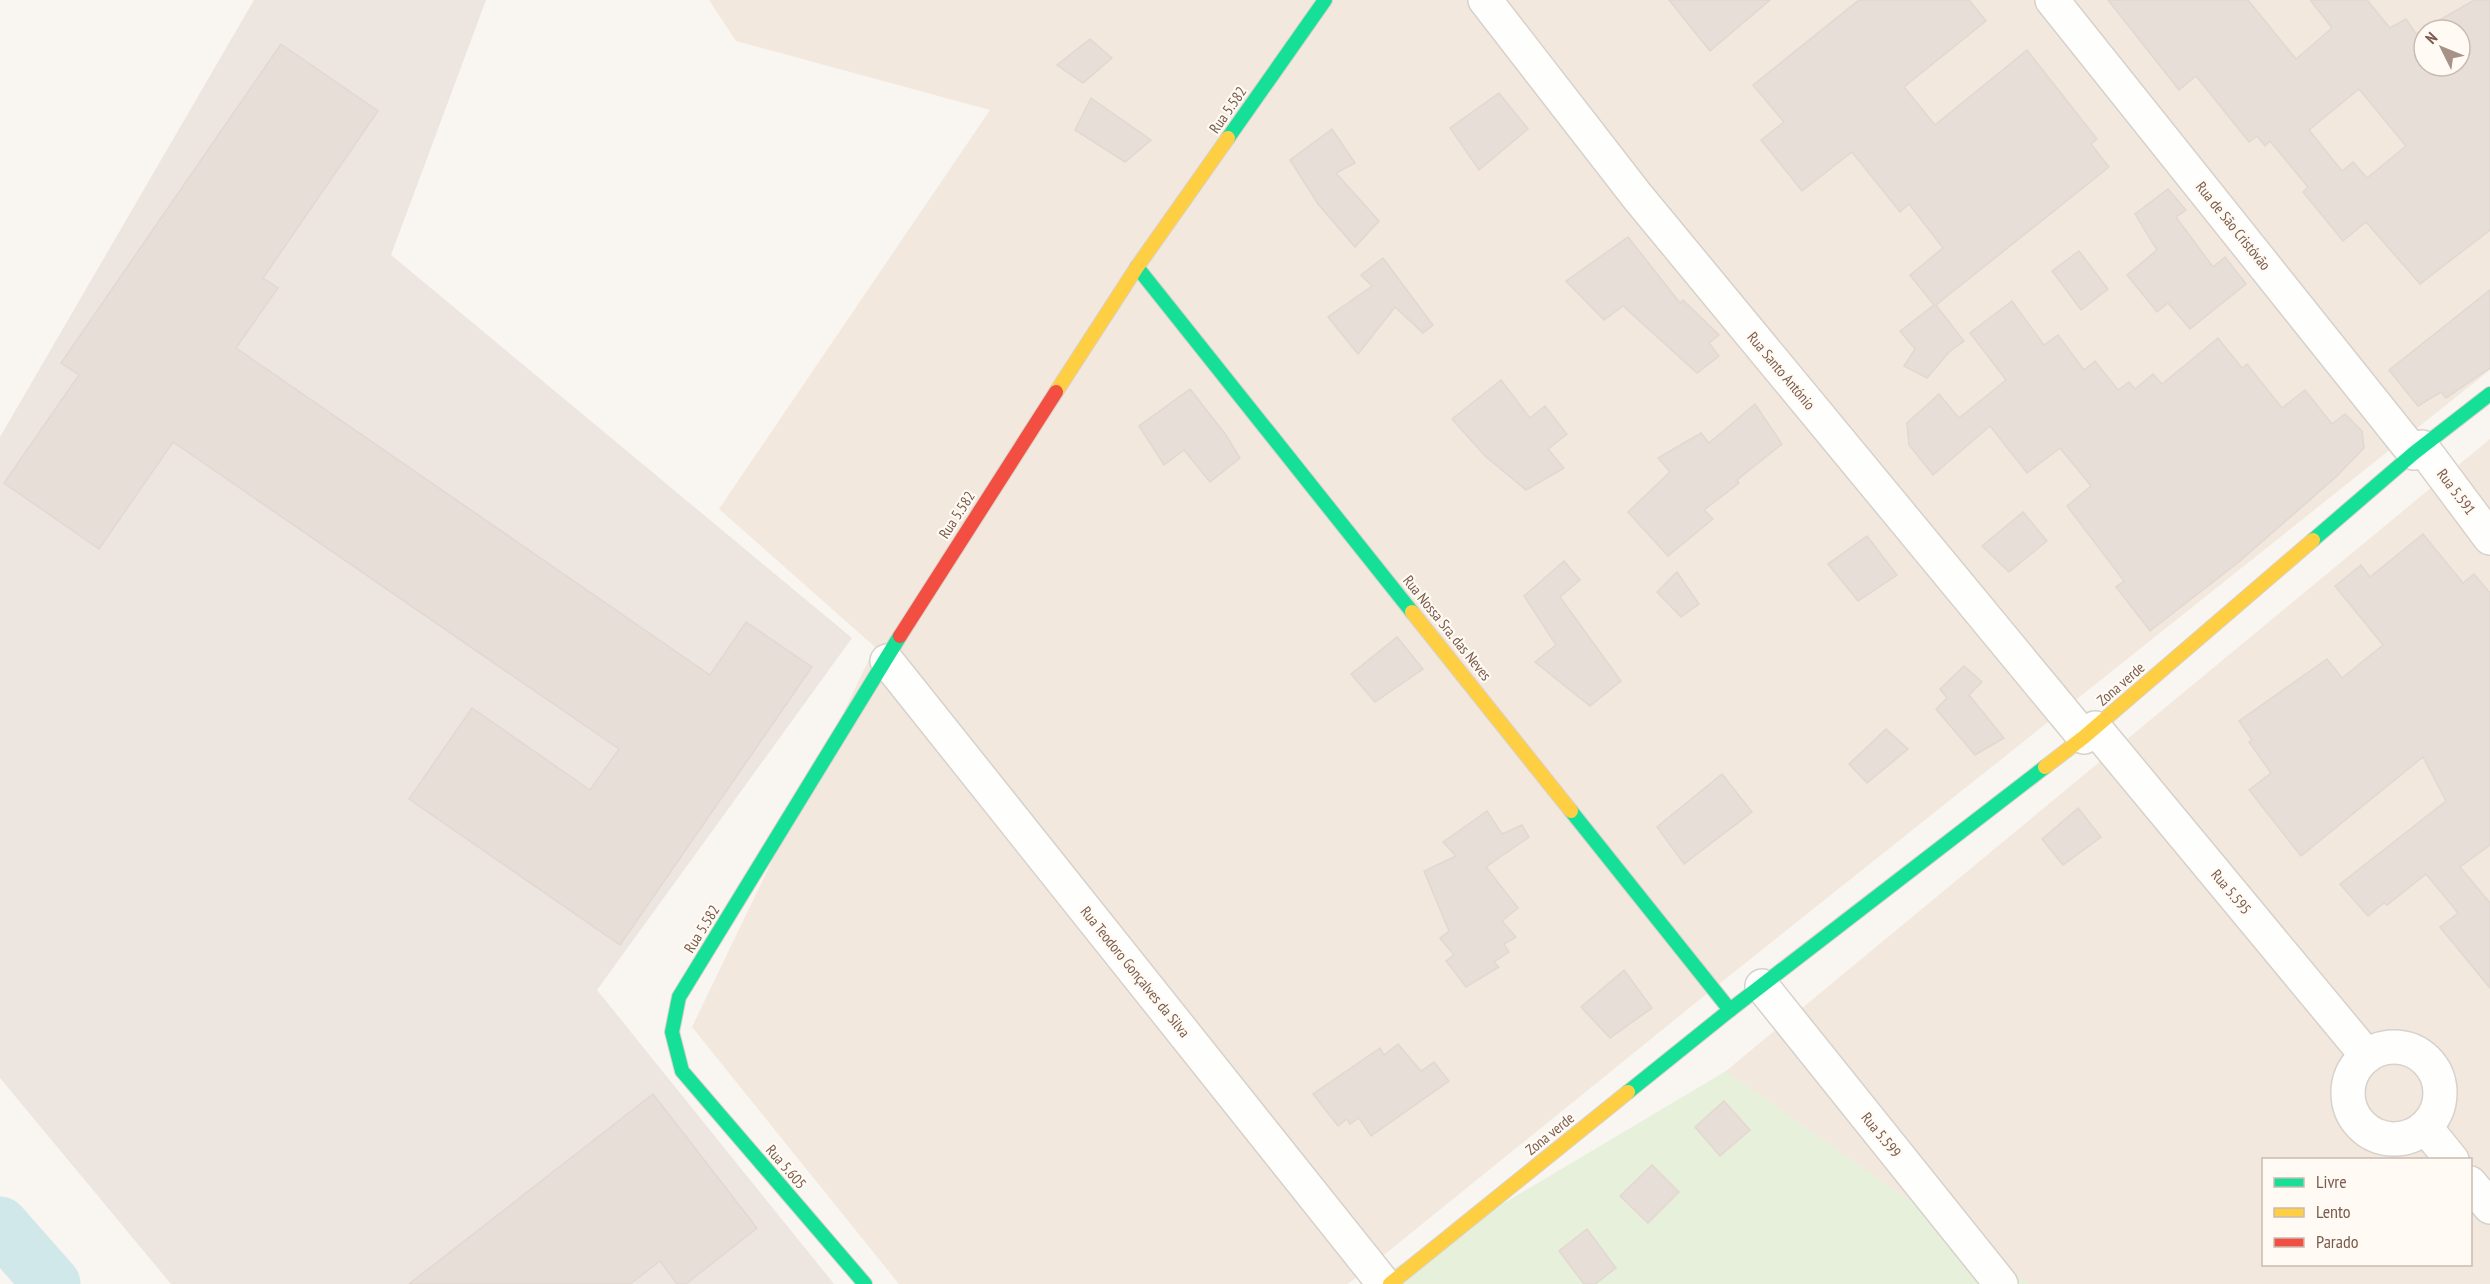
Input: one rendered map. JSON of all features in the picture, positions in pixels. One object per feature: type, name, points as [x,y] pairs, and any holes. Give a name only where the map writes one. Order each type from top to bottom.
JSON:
[{"type":"street","name":"Rua 5.582","points":[[682,1071],[672,1032],[679,997],[887,661],[914,613],[1137,267],[1325,0]]},
{"type":"street","name":"Rua Santo António","points":[[1485,0],[1637,196],[2090,733]]},
{"type":"street","name":"Rua de São Cristóvão","points":[[2052,0],[2418,450]]},
{"type":"street","name":"Rua Nossa Sra. das Neves","points":[[1137,267],[1730,1010]]},
{"type":"street","name":"Zona verde","points":[[1395,1282],[1730,1010],[2090,733],[2418,450],[2490,394]]},
{"type":"street","name":"Rua 5.591","points":[[2418,450],[2490,538]]},
{"type":"street","name":"Rua Teodoro Gonçalves da Silva","points":[[887,661],[1395,1282]]},
{"type":"street","name":"Rua 5.595","points":[[2090,733],[2367,1056]]},
{"type":"street","name":"Rua 5.599","points":[[1762,986],[2001,1284]]},
{"type":"street","points":[[2389,1047],[2400,1048],[2412,1050],[2431,1064],[2441,1085],[2439,1108],[2426,1128],[2404,1139],[2379,1138],[2358,1124],[2348,1100],[2351,1075],[2367,1056],[2389,1047]]},
{"type":"street","name":"Rua 5.605","points":[[682,1071],[865,1284]]},
{"type":"street","points":[[2426,1128],[2450,1158]]},
{"type":"street","points":[[2472,1185],[2490,1207]]},
{"type":"shaded area","points":[[254,0],[486,0],[391,255],[852,638],[597,990],[834,1284],[171,1284],[0,1078],[0,437]]},
{"type":"shaded area","points":[[709,0],[2490,0],[2490,370],[1709,992],[1348,1284],[899,1284],[692,1027],[875,647],[719,509],[990,110],[736,41]]},
{"type":"shaded area","points":[[2490,439],[2490,1284],[1456,1284],[1726,1071]]},
{"type":"green space","points":[[1726,1071],[2028,1284],[1368,1284]]},
{"type":"building","points":[[1669,0],[1770,0],[1710,51]]},
{"type":"building","points":[[1859,0],[1969,0],[1986,21],[1904,87],[1935,125],[2027,50],[2097,139],[2091,144],[2109,167],[1936,305],[1964,341],[1949,352],[1927,378],[1904,366],[1915,349],[1900,331],[1934,305],[1910,275],[1943,248],[1909,204],[1900,212],[1852,152],[1802,191],[1761,140],[1784,122],[1753,85]]},
{"type":"building","points":[[2108,0],[2248,0],[2296,59],[2332,28],[2310,0],[2367,0],[2390,28],[2406,19],[2412,28],[2412,78],[2472,78],[2472,18],[2443,18],[2474,0],[2490,0],[2490,230],[2420,284],[2366,222],[2343,241],[2303,192],[2308,187],[2270,141],[2265,146],[2257,136],[2249,142],[2196,76],[2179,90]],"holes":[[[2359,89],[2406,146],[2367,178],[2353,162],[2342,171],[2309,130]]]},
{"type":"building","points":[[1090,39],[1112,58],[1083,83],[1057,65]]},
{"type":"building","points":[[281,44],[378,111],[263,278],[278,288],[236,348],[710,675],[746,622],[812,667],[620,945],[409,799],[472,708],[590,790],[619,749],[173,442],[99,549],[4,483],[79,375],[61,363]]},
{"type":"building","points":[[1499,93],[1528,129],[1479,170],[1450,128]]},
{"type":"building","points":[[1091,98],[1151,140],[1125,162],[1075,130]]},
{"type":"building","points":[[1332,129],[1355,163],[1336,173],[1379,221],[1355,247],[1318,204],[1290,160]]},
{"type":"building","points":[[2168,189],[2186,210],[2176,217],[2213,267],[2225,257],[2246,284],[2190,329],[2168,303],[2157,312],[2127,275],[2157,250],[2135,214]]},
{"type":"building","points":[[1628,237],[1680,303],[1683,300],[1719,335],[1709,343],[1719,356],[1697,373],[1623,306],[1604,320],[1566,281]]},
{"type":"building","points":[[2079,251],[2108,289],[2081,310],[2052,271]]},
{"type":"building","points":[[1383,258],[1433,325],[1423,333],[1395,307],[1358,354],[1328,317],[1372,286],[1361,275]]},
{"type":"building","points":[[2490,290],[2490,368],[2446,398],[2441,392],[2418,406],[2389,370]]},
{"type":"building","points":[[2012,301],[2044,345],[2058,335],[2084,370],[2095,361],[2118,390],[2129,382],[2135,389],[2153,374],[2162,384],[2218,338],[2242,368],[2247,364],[2282,408],[2305,390],[2332,424],[2345,414],[2362,431],[2364,448],[2336,477],[2240,561],[2150,631],[2116,587],[2124,581],[2067,506],[2091,486],[2060,448],[2027,473],[1990,426],[1933,475],[1909,445],[1907,423],[1939,394],[1959,418],[2006,380],[1970,333]]},
{"type":"building","points":[[1501,380],[1530,418],[1545,406],[1567,434],[1548,449],[1564,468],[1526,490],[1485,456],[1452,419]]},
{"type":"building","points":[[1190,389],[1226,435],[1240,458],[1210,482],[1184,450],[1164,465],[1139,426]]},
{"type":"building","points":[[1755,404],[1782,444],[1737,480],[1739,483],[1704,510],[1713,519],[1668,556],[1628,512],[1670,472],[1658,458],[1701,433],[1709,443]]},
{"type":"building","points":[[2023,512],[2047,541],[2009,572],[1982,546]]},
{"type":"building","points":[[2423,534],[2463,583],[2474,574],[2490,593],[2490,845],[2460,867],[2490,903],[2490,988],[2440,927],[2458,913],[2426,874],[2387,905],[2384,903],[2368,916],[2340,884],[2446,801],[2423,757],[2301,856],[2249,790],[2271,773],[2249,742],[2252,740],[2239,721],[2327,659],[2342,678],[2383,645],[2335,586],[2361,565],[2370,577]]},
{"type":"building","points":[[1867,536],[1897,575],[1858,601],[1828,564]]},
{"type":"building","points":[[1564,561],[1580,580],[1560,597],[1621,681],[1590,706],[1535,662],[1556,645],[1524,596]]},
{"type":"building","points":[[1677,572],[1699,604],[1681,617],[1657,592]]},
{"type":"building","points":[[1397,637],[1423,669],[1375,702],[1351,674]]},
{"type":"building","points":[[1964,666],[1982,682],[1969,695],[2004,738],[1975,755],[1936,709],[1947,698],[1940,689]]},
{"type":"building","points":[[1886,729],[1908,749],[1867,783],[1849,764]]},
{"type":"building","points":[[1722,774],[1752,812],[1684,864],[1657,827]]},
{"type":"building","points":[[2078,808],[2101,837],[2063,865],[2042,839]]},
{"type":"building","points":[[1487,811],[1502,834],[1522,825],[1529,837],[1486,867],[1518,908],[1502,921],[1516,937],[1504,944],[1509,952],[1494,962],[1499,967],[1466,987],[1446,961],[1454,955],[1440,938],[1449,931],[1424,871],[1456,856],[1443,842]]},
{"type":"building","points":[[1624,970],[1652,1008],[1610,1038],[1581,1007]]},
{"type":"building","points":[[1398,1044],[1421,1071],[1434,1062],[1449,1081],[1371,1136],[1359,1118],[1350,1124],[1347,1119],[1338,1126],[1313,1094],[1380,1048],[1384,1055]]},
{"type":"building","points":[[653,1094],[757,1228],[686,1284],[677,1284],[660,1261],[630,1284],[409,1284]]},
{"type":"building","points":[[1724,1101],[1750,1130],[1720,1156],[1695,1127]]},
{"type":"building","points":[[1652,1165],[1679,1192],[1648,1223],[1620,1196]]},
{"type":"building","points":[[1587,1229],[1616,1268],[1595,1284],[1584,1284],[1559,1251]]},
{"type":"waterway","points":[[0,1225],[52,1284]]},
{"type":"traffic: fast","points":[[1228,138],[1325,0]]},
{"type":"traffic: fast","points":[[1137,267],[1412,612]]},
{"type":"traffic: fast","points":[[2313,540],[2414,453],[2490,394]]},
{"type":"traffic: fast","points":[[865,1284],[682,1071],[672,1032],[679,997],[900,636]]},
{"type":"traffic: fast","points":[[1628,1092],[1730,1010],[2045,767]]},
{"type":"traffic: fast","points":[[1571,811],[1730,1010]]},
{"type":"traffic: slow","points":[[1056,392],[1137,267],[1228,138]]},
{"type":"traffic: slow","points":[[2045,767],[2084,737],[2313,540]]},
{"type":"traffic: slow","points":[[1412,612],[1571,811]]},
{"type":"traffic: slow","points":[[1390,1284],[1628,1092]]},
{"type":"traffic: jam","points":[[900,636],[1056,392]]}]
